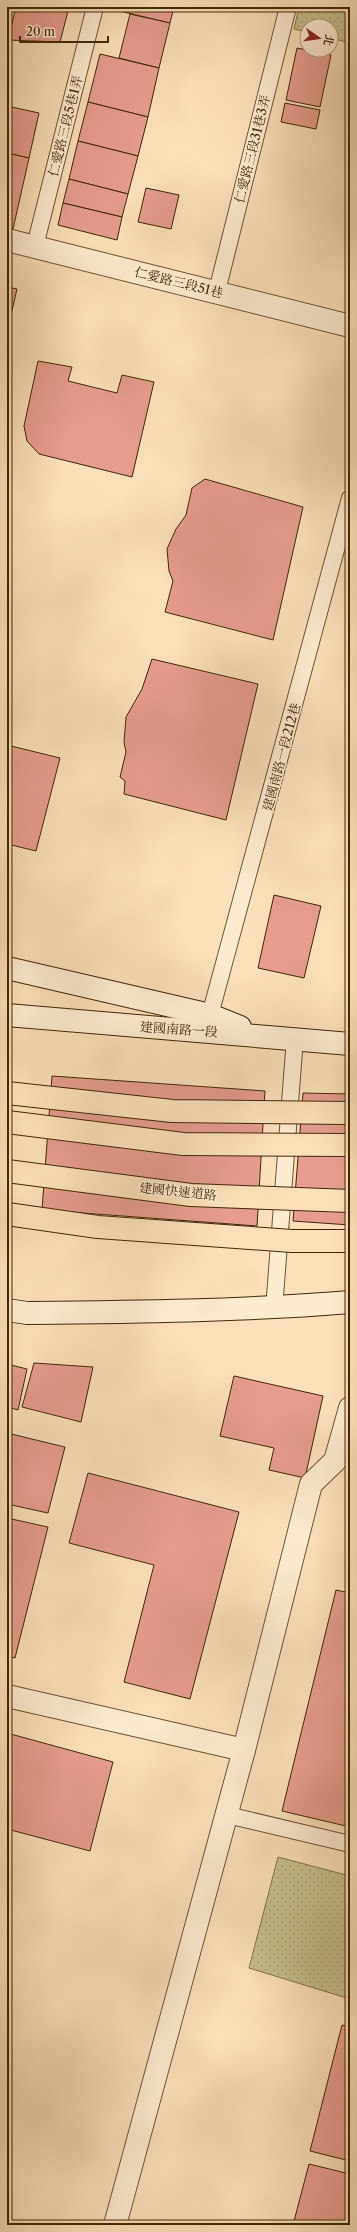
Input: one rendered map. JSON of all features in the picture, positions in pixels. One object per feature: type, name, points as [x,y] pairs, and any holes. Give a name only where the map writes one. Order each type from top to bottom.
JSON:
[{"type":"highway","points":[[7,1093],[172,1111],[350,1113]]},
{"type":"highway","points":[[7,1122],[183,1144],[350,1145]]},
{"type":"highway","name":"建國快速道路","points":[[7,1171],[191,1195],[350,1200]]},
{"type":"highway","points":[[7,1214],[98,1227],[292,1241],[350,1242]]},
{"type":"street","name":"仁愛路三段51巷","points":[[7,240],[217,291],[350,326]]},
{"type":"street","points":[[7,968],[210,1015],[260,1035]]},
{"type":"street","name":"建國南路一段","points":[[7,1015],[260,1035],[350,1044]]},
{"type":"street","points":[[7,1310],[27,1313],[274,1309],[350,1302]]},
{"type":"street","points":[[115,2225],[227,1815],[311,1484],[335,1462],[350,1408]]},
{"type":"street","points":[[7,1696],[244,1750]]},
{"type":"lane","name":"仁愛路三段5巷1弄","points":[[35,246],[95,7]]},
{"type":"lane","name":"仁愛路三段31巷3弄","points":[[217,291],[288,7]]},
{"type":"lane","name":"建國南路一段212巷","points":[[210,1015],[350,498]]},
{"type":"lane","points":[[274,1309],[295,1038]]},
{"type":"lane","points":[[227,1815],[350,1844]]},
{"type":"shaded area","points":[[299,7],[350,7],[350,43],[339,40],[339,18],[299,18],[299,30],[294,29]]},
{"type":"shaded area","points":[[278,1857],[350,1876],[350,1999],[249,1968]]},
{"type":"building","points":[[16,7],[69,7],[60,42],[8,40]]},
{"type":"building","points":[[111,7],[174,7],[170,23],[111,9]]},
{"type":"building","points":[[130,14],[170,23],[159,68],[119,58]]},
{"type":"building","points":[[297,48],[299,48],[299,58],[330,58],[320,107],[286,100]]},
{"type":"building","points":[[100,54],[159,68],[148,117],[88,102]]},
{"type":"building","points":[[88,102],[148,117],[138,156],[78,141]]},
{"type":"building","points":[[285,103],[320,110],[316,129],[281,122]]},
{"type":"building","points":[[7,106],[39,113],[29,158],[7,153]]},
{"type":"building","points":[[78,141],[138,156],[128,194],[69,179]]},
{"type":"building","points":[[7,153],[29,158],[13,229],[7,228]]},
{"type":"building","points":[[69,179],[128,194],[122,217],[63,203]]},
{"type":"building","points":[[146,188],[179,195],[171,229],[138,222]]},
{"type":"building","points":[[63,203],[122,217],[117,240],[58,225]]},
{"type":"building","points":[[7,287],[17,289],[7,332]]},
{"type":"building","points":[[38,361],[72,367],[68,381],[117,393],[122,375],[154,382],[132,477],[39,454],[27,441],[24,426]]},
{"type":"building","points":[[205,479],[303,507],[273,640],[165,612],[173,581],[169,571],[167,549],[176,529],[186,515],[192,488]]},
{"type":"building","points":[[152,659],[258,684],[226,820],[124,794],[125,781],[120,777],[126,752],[124,742],[126,717],[142,689]]},
{"type":"building","points":[[7,745],[60,758],[36,851],[7,844]]},
{"type":"building","points":[[274,895],[321,906],[304,978],[258,968]]},
{"type":"building","points":[[52,1076],[265,1091],[257,1226],[42,1210]]},
{"type":"building","points":[[303,1093],[350,1094],[350,1225],[293,1221]]},
{"type":"building","points":[[34,1363],[93,1367],[81,1422],[22,1407]]},
{"type":"building","points":[[7,1364],[27,1369],[18,1410],[7,1407]]},
{"type":"building","points":[[234,1376],[323,1396],[305,1478],[269,1470],[274,1448],[220,1436]]},
{"type":"building","points":[[7,1433],[65,1447],[48,1513],[7,1504]]},
{"type":"building","points":[[88,1473],[239,1512],[190,1699],[124,1682],[154,1565],[69,1543]]},
{"type":"building","points":[[7,1518],[48,1527],[15,1658],[7,1656]]},
{"type":"building","points":[[336,1590],[350,1593],[350,1827],[282,1811]]},
{"type":"building","points":[[7,1733],[113,1762],[90,1851],[7,1829]]},
{"type":"building","points":[[342,2025],[350,2027],[350,2161],[310,2151]]},
{"type":"building","points":[[309,2164],[350,2174],[348,2225],[293,2225]]}]
